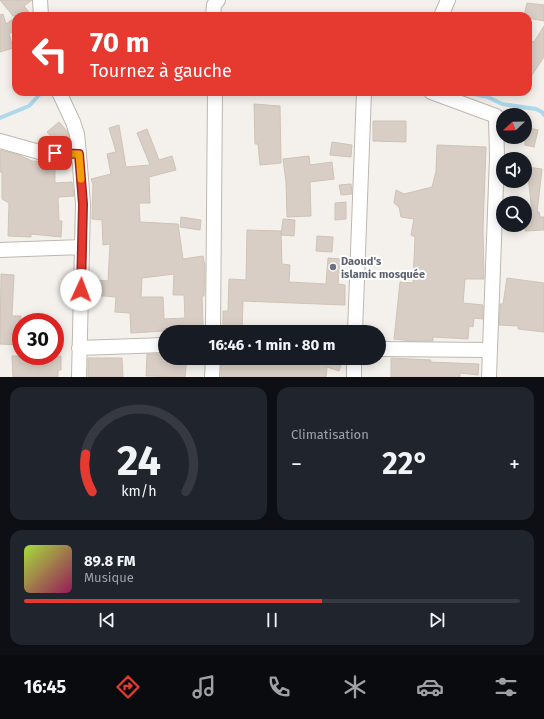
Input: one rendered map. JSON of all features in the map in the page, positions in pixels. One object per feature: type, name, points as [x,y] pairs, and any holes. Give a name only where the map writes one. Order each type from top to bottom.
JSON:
[{"type":"street","points":[[40,0],[41,12]]},
{"type":"street","points":[[213,12],[214,5],[218,0]]},
{"type":"street","points":[[443,12],[448,0]]},
{"type":"street","points":[[61,96],[77,134],[83,204],[79,377]]},
{"type":"street","points":[[213,325],[215,96]]},
{"type":"street","points":[[355,325],[364,96]]},
{"type":"street","points":[[442,96],[496,116],[497,165],[489,377]]},
{"type":"street","points":[[0,141],[43,153],[79,154]]},
{"type":"street","points":[[0,250],[82,247]]},
{"type":"street","points":[[79,348],[158,345]]},
{"type":"street","points":[[386,349],[490,350]]},
{"type":"street","points":[[212,377],[213,365]]},
{"type":"street","points":[[354,365],[354,377]]},
{"type":"building","points":[[0,0],[32,0],[24,6],[29,12],[12,12],[12,15]]},
{"type":"building","points":[[527,3],[544,5],[544,21],[532,19],[532,12],[525,12]]},
{"type":"building","points":[[3,14],[6,24],[12,20],[12,32],[9,34],[12,48],[0,52],[0,15]]},
{"type":"building","points":[[544,26],[544,57],[532,75],[532,41],[534,42]]},
{"type":"building","points":[[254,104],[280,106],[281,163],[260,165],[258,144],[255,144]]},
{"type":"building","points":[[373,121],[406,121],[406,142],[373,141]]},
{"type":"building","points":[[59,122],[67,131],[69,136],[69,141],[64,145],[58,145],[47,132]]},
{"type":"building","points":[[119,125],[126,167],[150,165],[137,133],[147,129],[159,160],[172,156],[176,170],[149,177],[150,203],[139,203],[140,222],[178,224],[183,259],[203,256],[205,267],[204,296],[202,296],[203,325],[158,325],[158,331],[131,333],[130,313],[115,312],[116,297],[92,295],[93,280],[108,281],[110,244],[103,245],[102,220],[92,219],[93,184],[91,179],[111,174],[107,154],[116,152],[109,128]],"holes":[[[174,274],[173,295],[184,295],[185,318],[164,319],[163,297],[141,297],[142,278]]]},
{"type":"building","points":[[532,129],[538,130],[534,147],[525,145],[532,144]]},
{"type":"building","points":[[332,142],[352,145],[351,157],[330,155]]},
{"type":"building","points":[[437,145],[486,147],[483,228],[484,279],[465,279],[463,303],[483,305],[483,319],[474,318],[473,327],[469,326],[468,339],[433,337],[433,341],[412,341],[394,339],[400,282],[413,283],[415,237],[411,235],[414,219],[401,217],[399,207],[394,203],[396,190],[404,194],[432,187],[436,171]]},
{"type":"building","points":[[0,150],[19,155],[32,161],[55,162],[55,183],[72,182],[74,196],[58,197],[59,221],[62,221],[61,237],[31,234],[31,237],[8,236],[9,203],[2,199]]},
{"type":"building","points":[[309,156],[310,165],[332,162],[334,179],[310,182],[311,216],[287,217],[286,182],[283,159]]},
{"type":"building","points":[[532,168],[542,169],[537,212],[539,212],[540,217],[544,217],[544,230],[532,231],[532,196],[530,196],[529,188],[532,188]]},
{"type":"building","points":[[351,184],[352,194],[341,195],[339,185]]},
{"type":"building","points":[[346,202],[346,219],[335,220],[335,203]]},
{"type":"building","points":[[181,217],[201,220],[200,230],[180,227]]},
{"type":"building","points":[[283,219],[295,220],[294,236],[281,235]]},
{"type":"building","points":[[247,230],[281,231],[282,264],[290,265],[289,282],[326,284],[328,258],[340,259],[338,284],[345,285],[345,305],[243,301],[242,325],[223,325],[223,311],[228,311],[229,279],[246,280]]},
{"type":"building","points":[[317,236],[333,237],[332,252],[316,251]]},
{"type":"building","points":[[1,274],[14,275],[12,345],[0,344]]},
{"type":"building","points":[[507,278],[544,283],[544,332],[518,329],[518,326],[499,325],[500,304],[503,304]]},
{"type":"building","points":[[147,354],[158,354],[158,365],[186,365],[185,377],[146,376]]},
{"type":"building","points":[[88,358],[122,358],[123,377],[88,377]]},
{"type":"building","points":[[391,358],[431,360],[430,362],[479,364],[478,375],[460,373],[460,377],[391,377]]},
{"type":"building","points":[[12,365],[61,365],[61,370],[58,370],[58,377],[13,377]]},
{"type":"building","points":[[221,365],[341,365],[339,371],[327,367],[326,377],[221,377]]},
{"type":"waterway","points":[[0,118],[29,106],[38,96]]},
{"type":"waterway","points":[[484,96],[502,104],[536,109],[544,115]]},
{"type":"slow traffic","points":[[72,154],[79,154],[81,179]]},
{"type":"place","name":"Daoud's islamic mosquée","points":[[333,267]]},
{"type":"route","points":[[55,153],[79,154],[83,204],[81,290]]}]
